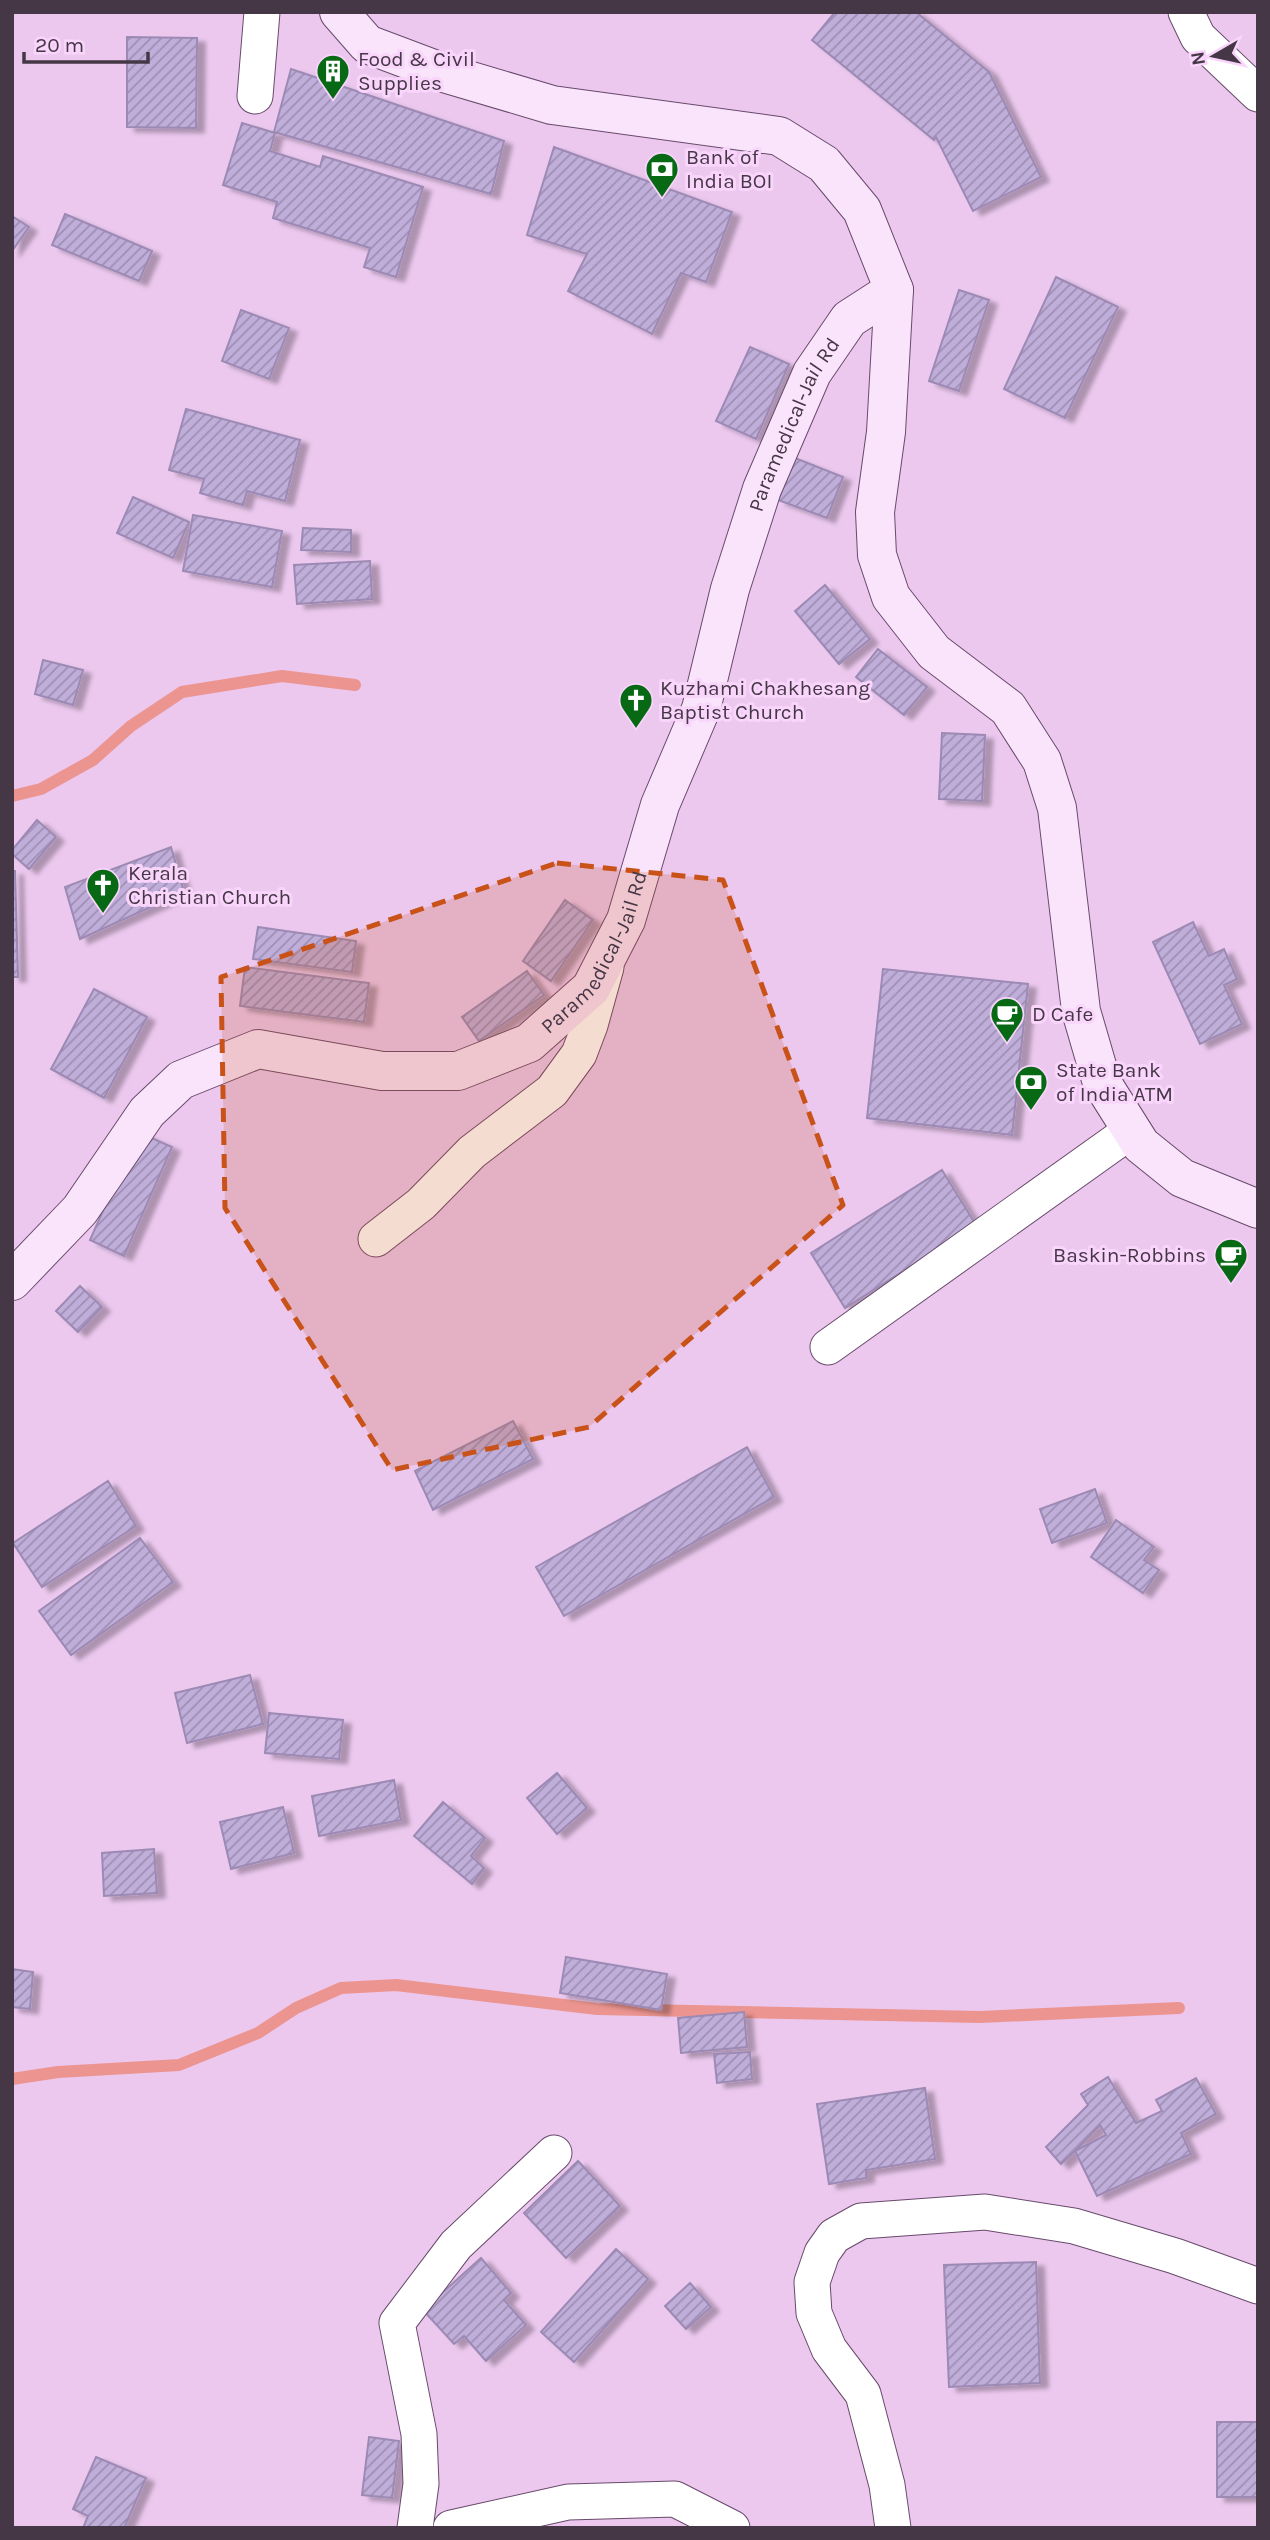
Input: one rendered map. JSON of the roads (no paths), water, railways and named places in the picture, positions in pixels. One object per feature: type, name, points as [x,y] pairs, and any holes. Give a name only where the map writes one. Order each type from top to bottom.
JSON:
[{"type":"main road","points":[[339,12],[367,44],[444,73],[552,105],[779,136],[824,164],[862,210],[894,290],[886,432],[874,512],[877,555],[891,597],[934,652],[1008,708],[1042,761],[1058,808],[1081,1010],[1102,1083],[1141,1144],[1182,1178],[1258,1209]]},
{"type":"main road","name":"Paramedical-Jail Rd","points":[[12,1281],[80,1210],[147,1112],[181,1080],[258,1049],[382,1071],[458,1071],[529,1043],[591,988],[626,919],[660,805],[701,709],[730,589],[762,489],[807,384],[849,319],[894,290]]},
{"type":"street","points":[[255,96],[262,12]]},
{"type":"street","points":[[1186,12],[1198,37],[1258,94]]},
{"type":"street","points":[[376,1238],[399,1223],[430,1196],[472,1152],[552,1091],[579,1054],[611,949]]},
{"type":"street","points":[[828,1347],[1132,1130]]},
{"type":"street","points":[[415,2528],[421,2484],[419,2434],[397,2323],[456,2245],[554,2153]]},
{"type":"street","points":[[893,2528],[887,2485],[863,2395],[828,2349],[814,2313],[812,2283],[822,2253],[834,2236],[861,2221],[985,2212],[1074,2226],[1175,2256],[1258,2286]]},
{"type":"street","points":[[451,2528],[568,2502],[675,2499],[732,2528]]},
{"type":"waterway","points":[[12,796],[41,789],[93,760],[131,726],[182,692],[282,676],[355,685]]},
{"type":"waterway","points":[[12,2079],[58,2072],[179,2065],[258,2033],[296,2008],[341,1988],[396,1985],[597,2009],[980,2017],[1179,2008]]},
{"type":"place","name":"Food & Civil Supplies","points":[[333,101]]},
{"type":"place","name":"Bank of India BOI","points":[[662,199]]},
{"type":"place","name":"Kuzhami Chakhesang Baptist Church","points":[[636,730]]},
{"type":"place","name":"Kerala Christian Church","points":[[103,915]]},
{"type":"place","name":"D Cafe","points":[[1007,1044]]},
{"type":"place","name":"State Bank of India ATM","points":[[1031,1112]]},
{"type":"place","name":"Baskin-Robbins","points":[[1231,1285]]}]
